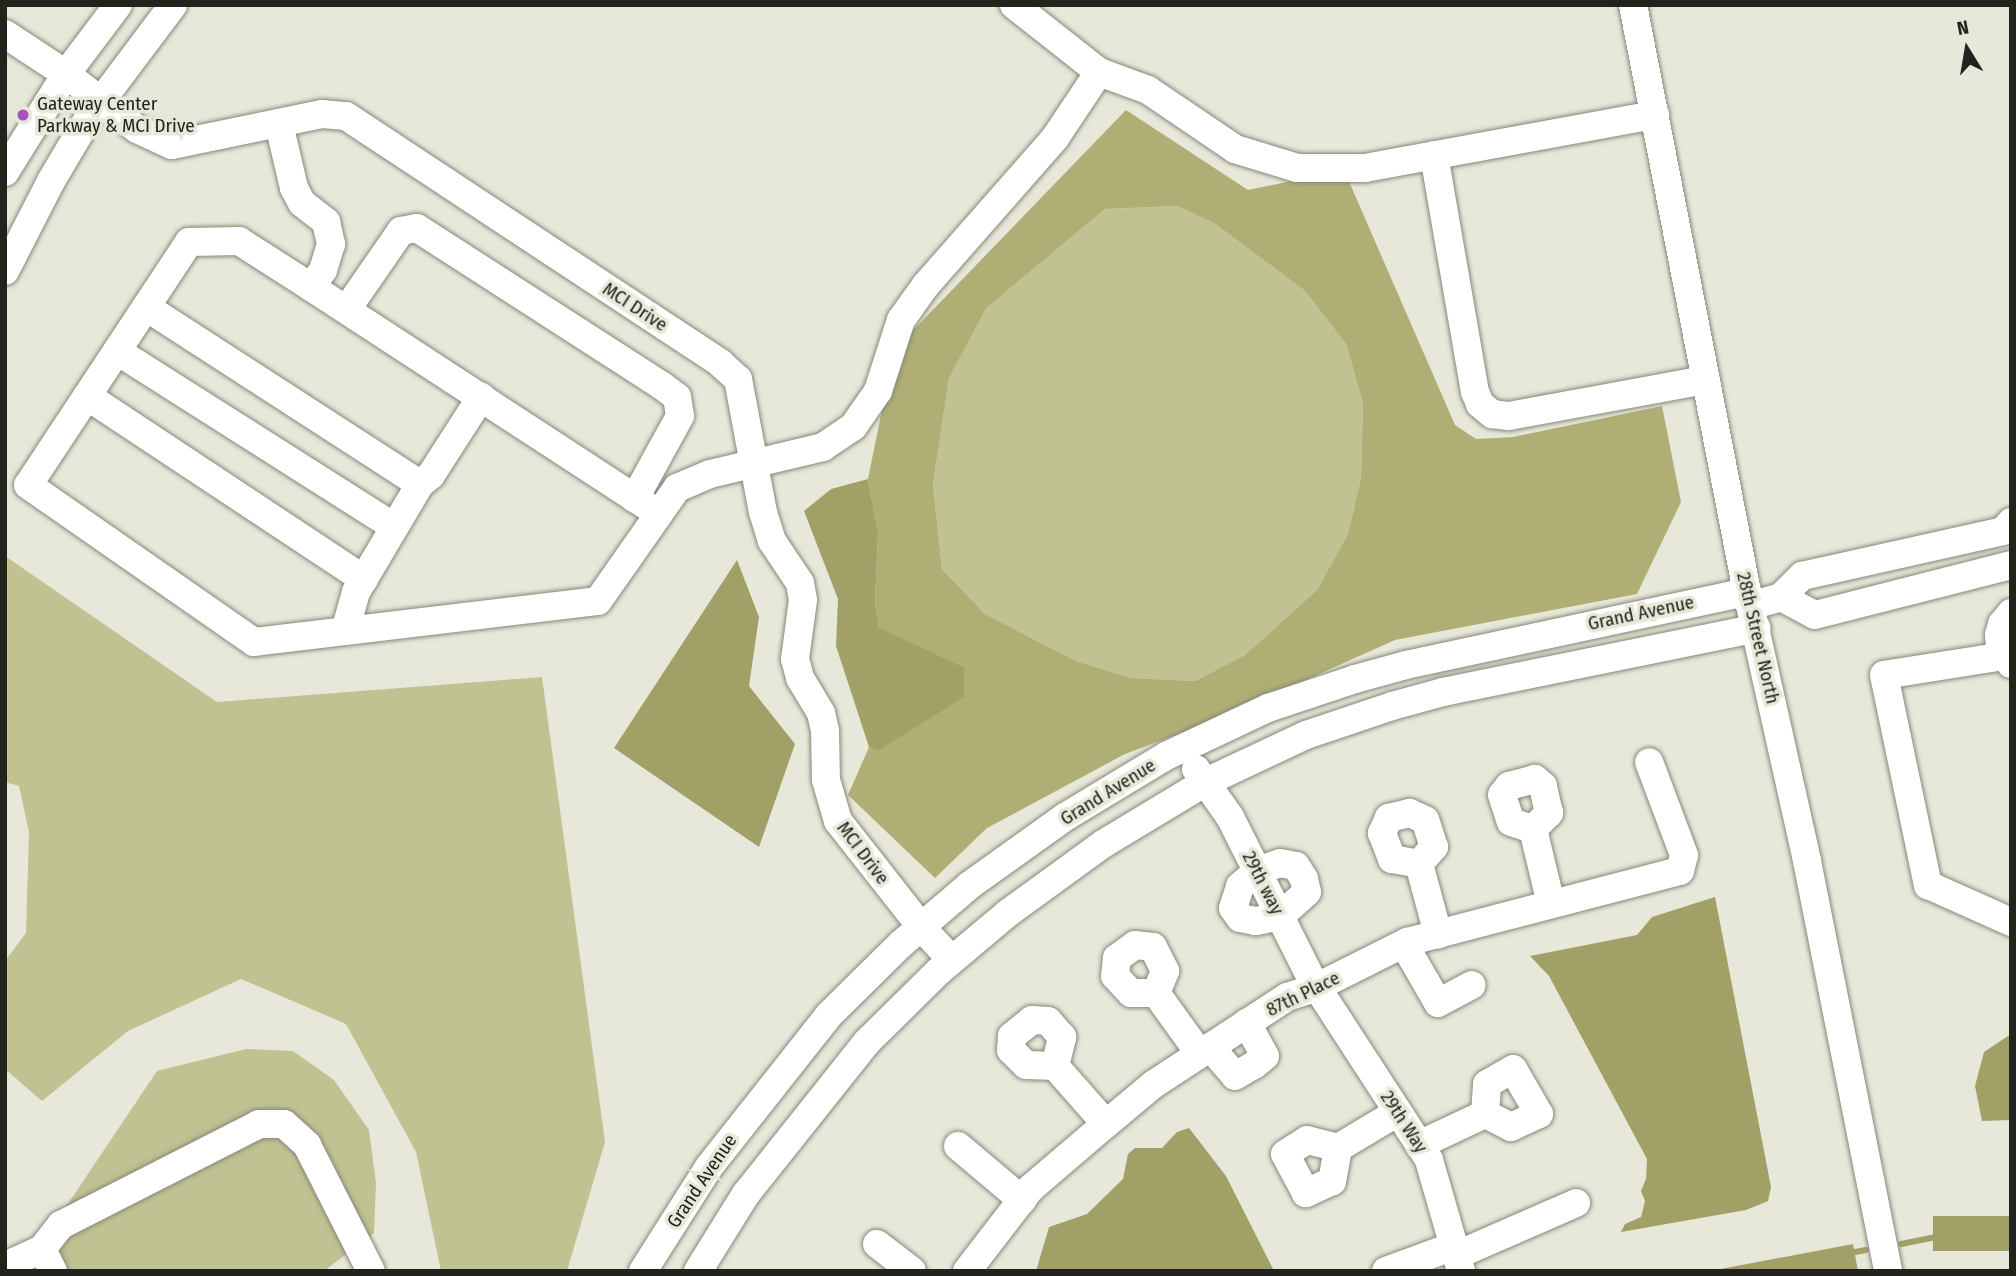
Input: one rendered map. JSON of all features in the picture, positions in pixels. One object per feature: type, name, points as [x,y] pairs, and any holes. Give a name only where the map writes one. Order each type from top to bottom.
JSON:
[{"type":"street","points":[[5,172],[66,74],[118,5]]},
{"type":"street","points":[[5,271],[51,181],[101,100],[173,5]]},
{"type":"street","points":[[1014,5],[1099,72],[1148,90],[1236,149],[1297,168],[1365,168],[1655,115]]},
{"type":"street","name":"28th Street North","points":[[1633,5],[1751,609],[1888,1271]]},
{"type":"street","name":"MCI Drive","points":[[5,34],[66,74],[137,129],[172,145],[322,114],[346,116],[720,363],[738,379],[772,541],[800,583],[803,600],[795,659],[800,678],[823,722],[826,780],[838,821],[921,928],[952,960]]},
{"type":"street","points":[[659,513],[239,241],[189,242],[28,485],[254,642],[598,601],[677,488],[710,474],[823,447],[853,427],[878,391],[901,320],[926,285],[1055,138],[1099,72]]},
{"type":"street","points":[[279,124],[294,188],[302,204],[326,222],[331,244],[323,270],[311,286]]},
{"type":"street","points":[[1434,155],[1475,391],[1480,404],[1492,414],[1509,416],[1706,380]]},
{"type":"street","points":[[347,309],[401,231],[417,228],[662,385],[677,397],[680,416],[635,498]]},
{"type":"street","points":[[146,307],[420,484]]},
{"type":"street","points":[[117,351],[394,527]]},
{"type":"street","points":[[87,396],[364,579]]},
{"type":"street","points":[[345,631],[356,592],[420,484],[431,475],[481,397]]},
{"type":"street","points":[[1751,609],[1781,597],[1802,576],[2003,531],[2011,522]]},
{"type":"street","points":[[1781,597],[1815,615],[2008,577],[1974,537]]},
{"type":"street","name":"Grand Avenue","points":[[643,1271],[709,1167],[767,1090],[829,1015],[970,885],[1065,817],[1185,747],[1268,708],[1393,668],[1751,609]]},
{"type":"street","name":"Grand Avenue","points":[[698,1271],[746,1194],[805,1116],[867,1042],[952,960],[1008,913],[1103,844],[1203,783],[1306,735],[1443,692],[1751,609]]},
{"type":"street","points":[[2011,613],[2002,624],[1999,635],[2008,660],[1884,675],[1927,885],[2011,922]]},
{"type":"street","name":"29th way","points":[[1185,747],[1203,783],[1230,817],[1317,987]]},
{"type":"street","name":"87th Place","points":[[967,1271],[1031,1188],[1106,1124],[1154,1084],[1287,998],[1317,987],[1404,944],[1680,871],[1684,855],[1649,762]]},
{"type":"street","points":[[1533,829],[1551,905]]},
{"type":"street","points":[[1280,863],[1296,866],[1304,879],[1307,892],[1280,916],[1255,921],[1240,918],[1233,908],[1235,894],[1256,871],[1280,863]]},
{"type":"street","points":[[1419,864],[1438,934]]},
{"type":"street","points":[[1404,944],[1438,1003],[1472,985]]},
{"type":"street","name":"29th Way","points":[[1317,987],[1429,1160],[1457,1257]]},
{"type":"street","points":[[1156,993],[1205,1051],[1235,1076],[1265,1056],[1247,1023]]},
{"type":"street","points":[[1055,1066],[1106,1124]]},
{"type":"street","points":[[1338,1148],[1398,1112]]},
{"type":"street","points":[[1419,1145],[1485,1114]]},
{"type":"street","points":[[5,1266],[48,1260],[61,1226],[259,1124],[284,1125],[307,1145],[371,1271]]},
{"type":"street","points":[[958,1146],[1022,1200]]},
{"type":"street","points":[[1386,1271],[1457,1257],[1576,1203]]},
{"type":"street","points":[[877,1244],[912,1271]]},
{"type":"green space","points":[[1126,110],[1248,190],[1344,170],[1455,425],[1476,439],[1513,437],[1662,406],[1681,502],[1637,594],[1395,640],[1221,718],[1125,754],[987,828],[935,878],[848,795],[869,747],[879,749],[964,667],[879,629],[875,602],[878,533],[868,479],[894,350]],"holes":[[[1177,206],[1214,223],[1305,291],[1346,344],[1363,403],[1361,478],[1348,534],[1317,590],[1245,655],[1195,681],[1131,678],[1076,661],[985,614],[942,569],[933,484],[949,378],[986,308],[1105,209]]]},
{"type":"green space","points":[[1177,206],[1214,223],[1305,291],[1346,344],[1363,403],[1361,478],[1348,534],[1317,590],[1245,655],[1195,681],[1131,678],[1076,661],[985,614],[942,569],[933,484],[949,378],[985,308],[1105,209]]},
{"type":"green space","points":[[5,556],[217,702],[542,677],[605,1142],[567,1271],[441,1271],[416,1152],[346,1024],[241,979],[128,1031],[42,1101],[5,1069],[5,961],[26,933],[29,832],[19,786],[5,782]]},
{"type":"green space","points":[[246,1049],[293,1051],[334,1080],[369,1130],[376,1183],[374,1233],[324,1271],[46,1271],[47,1235],[157,1071]]},
{"type":"shaded area","points":[[868,479],[878,533],[875,602],[879,628],[964,667],[964,697],[879,750],[869,747],[836,646],[838,599],[804,511],[831,489]]},
{"type":"shaded area","points":[[737,560],[759,617],[749,686],[795,744],[759,847],[614,748]]},
{"type":"shaded area","points":[[1715,897],[1771,1187],[1768,1201],[1746,1210],[1621,1232],[1625,1224],[1641,1217],[1645,1201],[1641,1191],[1646,1179],[1647,1159],[1549,976],[1530,956],[1637,935],[1652,917]]},
{"type":"shaded area","points":[[2011,1034],[2011,1120],[1982,1121],[1975,1086],[1984,1052]]},
{"type":"shaded area","points":[[1189,1128],[1226,1176],[1274,1271],[1036,1271],[1049,1227],[1087,1214],[1123,1179],[1128,1154],[1135,1148],[1162,1148],[1177,1132]]},
{"type":"shaded area","points":[[1933,1216],[2011,1216],[2011,1251],[1933,1251]]},
{"type":"shaded area","points":[[1853,1244],[1858,1271],[1710,1271]]},
{"type":"waterway","points":[[1901,1244],[1941,1236]]},
{"type":"waterway","points":[[1850,1253],[1866,1250]]},
{"type":"place","name":"Gateway Center Parkway & MCI Drive","points":[[23,115]]}]
